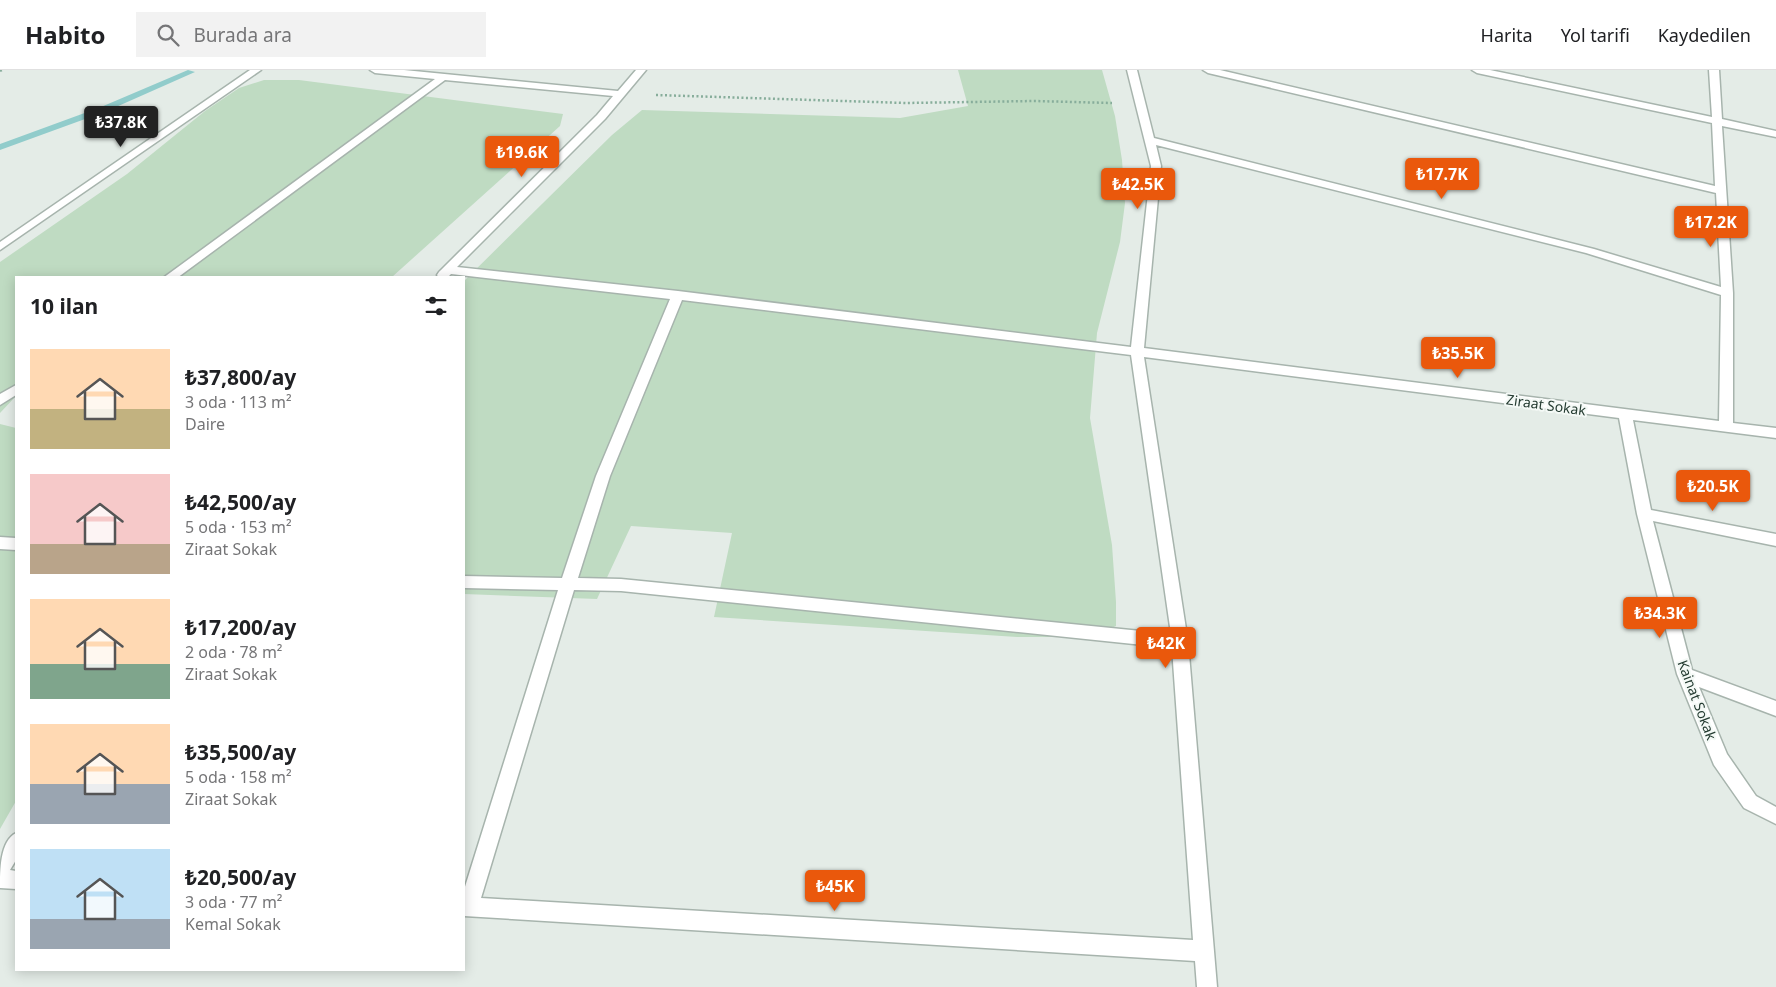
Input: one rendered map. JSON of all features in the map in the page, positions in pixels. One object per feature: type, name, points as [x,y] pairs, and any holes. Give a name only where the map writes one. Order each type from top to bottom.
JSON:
[{"type":"street","points":[[0,247],[256,70]]},
{"type":"street","points":[[375,70],[620,94]]},
{"type":"street","points":[[444,274],[600,117],[641,70]]},
{"type":"street","points":[[1132,70],[1156,166],[1137,350],[1180,642],[1207,987]]},
{"type":"street","points":[[1208,70],[1721,191]]},
{"type":"street","points":[[1477,70],[1499,72],[1717,123],[1776,134]]},
{"type":"street","points":[[1714,70],[1727,293],[1726,426]]},
{"type":"street","points":[[172,276],[443,77]]},
{"type":"street","points":[[1149,140],[1590,251],[1727,293]]},
{"type":"street","name":"Ziraat Sokak","points":[[444,274],[678,295],[1137,350],[1625,415],[1776,433]]},
{"type":"street","points":[[678,295],[603,476],[466,908],[1204,951]]},
{"type":"street","points":[[0,401],[15,390]]},
{"type":"street","name":"Kainat Sokak","points":[[1625,415],[1644,514],[1685,674],[1720,759],[1750,802],[1776,816]]},
{"type":"street","points":[[1644,514],[1776,540]]},
{"type":"street","points":[[0,543],[15,544]]},
{"type":"street","points":[[465,582],[621,585],[1180,642]]},
{"type":"street","points":[[1685,674],[1776,709]]},
{"type":"street","points":[[0,870],[15,844]]},
{"type":"street","points":[[0,880],[15,880]]},
{"type":"path","points":[[620,94],[906,103],[1034,101],[1139,104]]},
{"type":"green space","points":[[958,70],[1102,70],[1115,116],[1122,160],[1125,203],[1120,242],[1097,333],[1090,418],[1112,545],[1116,626],[1091,637],[1017,637],[714,617],[732,533],[631,526],[597,599],[465,594],[465,280],[612,135],[642,110],[900,118],[968,106]]},
{"type":"green space","points":[[264,80],[299,80],[563,114],[560,126],[393,276],[15,276],[15,397],[0,413],[0,262],[127,174],[205,111],[239,88]]},
{"type":"green space","points":[[0,424],[15,428],[15,803],[0,829]]},
{"type":"waterway","points":[[0,147],[104,109],[191,72]]}]
